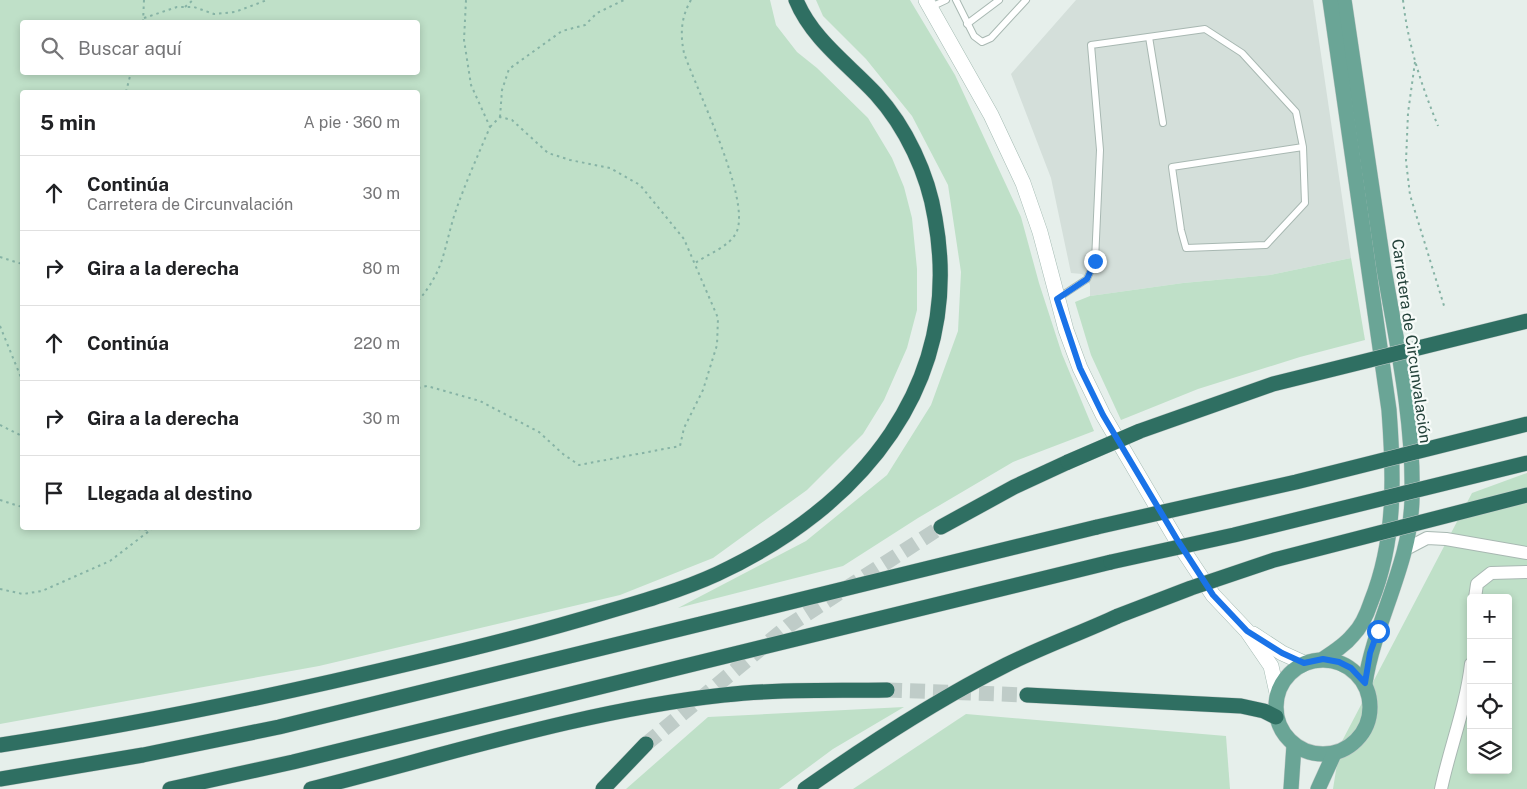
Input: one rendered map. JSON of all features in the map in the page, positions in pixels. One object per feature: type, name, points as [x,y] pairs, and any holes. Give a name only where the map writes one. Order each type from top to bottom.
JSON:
[{"type":"highway","points":[[0,745],[278,695],[528,635],[658,596],[717,574],[772,545],[831,503],[871,462],[900,421],[916,391],[936,330],[940,296],[940,255],[935,214],[926,184],[910,144],[879,97],[807,22],[796,0]]},
{"type":"highway","points":[[941,527],[1014,487],[1068,462],[1140,431],[1273,384],[1527,321]]},
{"type":"highway","points":[[0,779],[143,754],[279,727],[1097,527],[1296,482],[1527,424]]},
{"type":"highway","points":[[170,789],[340,751],[1111,562],[1527,463]]},
{"type":"highway","points":[[805,789],[854,754],[926,709],[1007,665],[1118,616],[1191,588],[1274,560],[1527,495]]},
{"type":"highway","points":[[311,789],[586,719],[658,704],[725,695],[799,691],[887,690]]},
{"type":"highway","points":[[1027,695],[1241,706],[1264,711],[1276,717]]},
{"type":"highway","points":[[603,789],[646,744]]},
{"type":"main road","name":"Carretera de Circunvalación","points":[[1323,659],[1354,635],[1364,621],[1379,582],[1391,530],[1394,472],[1389,410],[1330,0]]},
{"type":"main road","name":"Carretera de Circunvalación","points":[[1344,0],[1407,407],[1412,499],[1406,549],[1396,584],[1370,653],[1365,683]]},
{"type":"main road","points":[[1323,659],[1339,662],[1351,668],[1365,683],[1371,707],[1366,728],[1355,743],[1334,754],[1310,753],[1294,745],[1282,732],[1276,717],[1276,693],[1287,674],[1304,663],[1323,659]]},
{"type":"main road","points":[[1291,789],[1294,745]]},
{"type":"main road","points":[[1318,789],[1334,754]]},
{"type":"street","points":[[928,4],[991,115],[1024,183],[1040,232],[1057,299],[1080,368],[1103,415],[1178,541],[1213,595],[1247,631],[1271,666],[1276,693]]},
{"type":"street","points":[[1412,499],[1421,520],[1430,530],[1446,538]]},
{"type":"street","points":[[1406,549],[1427,538],[1446,538],[1527,553]]},
{"type":"street","points":[[1476,594],[1477,584],[1490,573],[1527,572]]},
{"type":"street","points":[[1247,631],[1282,653],[1304,663]]},
{"type":"street","points":[[1441,789],[1447,760],[1467,695],[1468,684]]},
{"type":"lane","points":[[928,4],[946,0]]},
{"type":"lane","points":[[956,0],[974,36],[982,42],[991,38],[1026,0]]},
{"type":"lane","points":[[967,24],[999,0]]},
{"type":"lane","points":[[1057,299],[1087,279],[1095,261],[1100,150],[1091,45],[1205,29],[1242,54],[1296,112],[1303,147],[1305,203],[1266,245],[1186,248],[1181,230],[1172,166],[1303,147]]},
{"type":"lane","points":[[1149,36],[1163,123]]},
{"type":"path","points":[[144,0],[144,18],[177,7],[194,6],[214,14],[235,12],[267,0]]},
{"type":"path","points":[[186,7],[193,0]]},
{"type":"path","points":[[466,0],[464,40],[471,85],[490,127]]},
{"type":"path","points":[[420,298],[429,287],[443,261],[455,214],[490,127],[500,117],[502,90],[509,69],[562,31],[585,25],[597,12],[624,0]]},
{"type":"path","points":[[691,0],[685,9],[680,34],[684,53],[728,168],[739,201],[740,219],[736,232],[728,243],[695,264]]},
{"type":"path","points":[[1403,0],[1407,34],[1438,126]]},
{"type":"path","points":[[1415,62],[1408,113],[1407,170],[1410,195],[1445,309]]},
{"type":"path","points":[[126,90],[130,75]]},
{"type":"path","points":[[420,388],[427,386],[480,401],[539,432],[579,465],[680,446],[684,428],[703,390],[717,345],[718,318],[684,239],[640,185],[610,168],[570,160],[548,153],[512,120],[500,117]]},
{"type":"path","points":[[0,257],[20,263]]},
{"type":"path","points":[[0,326],[20,375]]},
{"type":"path","points":[[0,425],[20,435]]},
{"type":"path","points":[[0,500],[20,506]]},
{"type":"path","points":[[0,589],[23,594],[42,591],[110,561],[149,530]]},
{"type":"shaded area","points":[[1076,0],[1313,0],[1351,258],[1270,275],[1183,283],[1090,296],[1090,285],[1087,279],[1082,274],[1071,273],[1051,178],[1011,74]]},
{"type":"green space","points":[[0,0],[770,0],[776,25],[797,52],[817,68],[868,118],[892,158],[904,187],[912,218],[917,269],[917,310],[907,348],[884,400],[863,434],[807,490],[713,558],[620,595],[319,666],[0,724]]},
{"type":"green space","points":[[816,0],[910,0],[955,75],[1021,217],[1039,283],[1062,354],[1094,431],[1013,462],[918,518],[843,566],[678,608],[806,541],[887,475],[931,405],[958,331],[961,272],[948,185],[912,116],[866,59],[823,16]]},
{"type":"green space","points":[[1351,258],[1365,340],[1300,357],[1198,389],[1121,420],[1091,355],[1075,302],[1090,296],[1183,283],[1270,275]]},
{"type":"green space","points":[[1527,473],[1527,789],[1333,789],[1340,745],[1472,493]]},
{"type":"green space","points":[[904,707],[833,749],[779,789],[626,789],[708,717]]},
{"type":"green space","points":[[966,714],[1226,736],[1230,789],[853,789]]},
{"type":"tunnel","points":[[646,744],[788,626],[941,527]]},
{"type":"tunnel","points":[[887,690],[1027,695]]},
{"type":"route","points":[[1095,261],[1087,279],[1057,299],[1066,330],[1080,368],[1103,415],[1178,541],[1213,595],[1247,631],[1282,653],[1304,663],[1323,659],[1339,662],[1351,668],[1365,683],[1370,653],[1378,631]]}]
